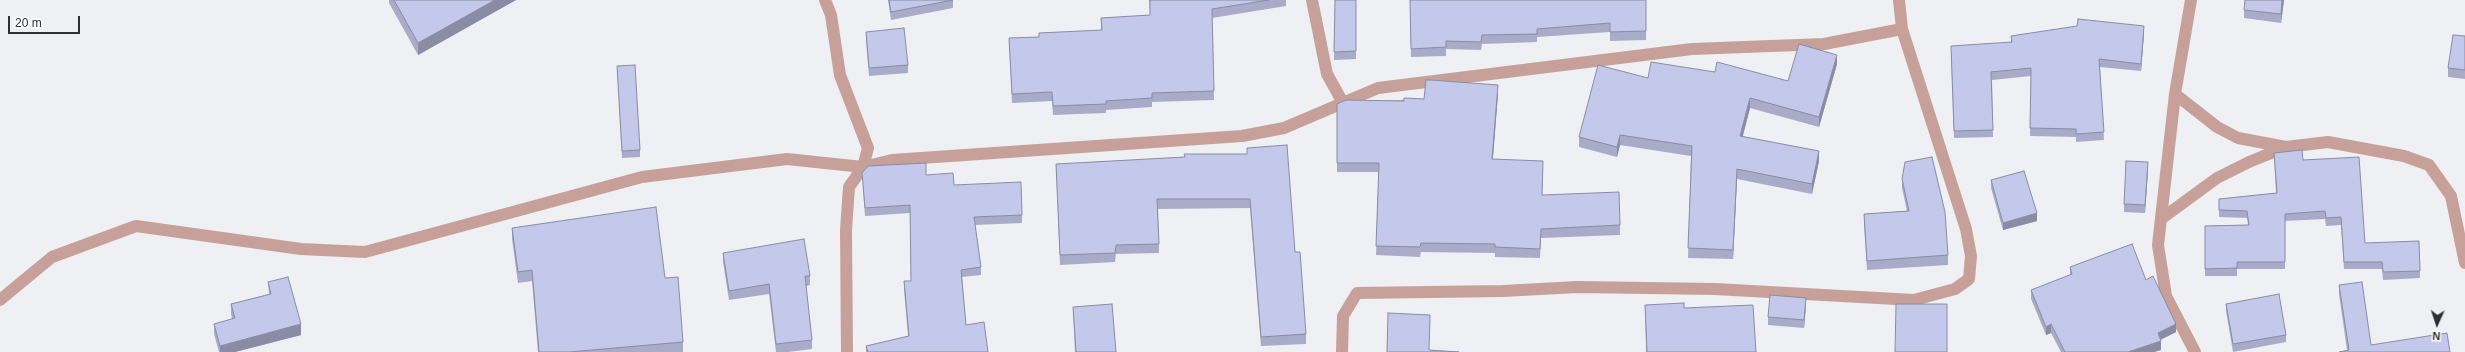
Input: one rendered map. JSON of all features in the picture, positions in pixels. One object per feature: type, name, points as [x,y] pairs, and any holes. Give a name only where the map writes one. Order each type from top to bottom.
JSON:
[{"type":"street","points":[[825,0],[831,15],[840,75],[868,148],[863,167],[849,187],[846,230],[847,352]]},
{"type":"street","points":[[1312,0],[1327,74],[1342,102]]},
{"type":"street","points":[[1342,352],[1343,316],[1357,293],[1503,291],[1577,287],[1715,289],[1914,300],[1955,289],[1969,279],[1971,256],[1966,229],[1902,29],[1899,0]]},
{"type":"street","points":[[2191,0],[2175,94],[2158,244],[2166,296],[2195,352]]},
{"type":"street","points":[[0,300],[52,257],[136,226],[301,249],[365,252],[642,177],[787,159],[863,167],[892,160],[1242,136],[1284,128],[1342,102],[1378,88],[1692,49],[1824,44],[1902,29]]},
{"type":"street","points":[[2175,94],[2217,127],[2238,138],[2286,147]]},
{"type":"street","points":[[2161,218],[2217,178],[2286,147],[2328,142],[2404,156],[2429,165],[2451,196],[2465,264]]},
{"type":"building","points":[[394,0],[495,0],[418,43]]},
{"type":"building","points":[[889,0],[953,0],[891,12]]},
{"type":"building","points":[[1150,0],[1269,0],[1212,9],[1214,91],[1152,93],[1152,98],[1106,101],[1106,104],[1053,106],[1052,92],[1012,94],[1009,38],[1039,37],[1039,33],[1102,30],[1101,18],[1150,15]]},
{"type":"building","points":[[1335,0],[1356,0],[1356,51],[1334,52]]},
{"type":"building","points":[[1410,0],[1646,0],[1646,31],[1610,32],[1610,23],[1537,29],[1537,34],[1482,35],[1481,42],[1446,41],[1446,47],[1411,49]]},
{"type":"building","points":[[2245,0],[2282,0],[2281,14],[2244,10]]},
{"type":"building","points":[[2078,19],[2144,26],[2141,64],[2099,59],[2104,132],[2076,134],[2076,129],[2030,128],[2031,68],[1991,72],[1993,130],[1954,131],[1951,46],[2012,42],[2011,36],[2077,26]]},
{"type":"building","points":[[904,28],[908,65],[869,68],[866,32]]},
{"type":"building","points":[[2453,35],[2465,36],[2465,70],[2448,68]]},
{"type":"building","points":[[1799,44],[1837,55],[1819,117],[1750,98],[1740,136],[1819,151],[1812,184],[1737,169],[1733,250],[1688,248],[1692,146],[1620,135],[1617,147],[1579,137],[1598,65],[1648,78],[1651,62],[1715,72],[1717,62],[1788,81]]},
{"type":"building","points":[[635,65],[640,150],[622,151],[617,66]]},
{"type":"building","points":[[1426,80],[1498,85],[1492,159],[1543,161],[1542,195],[1619,192],[1620,225],[1541,229],[1540,249],[1495,247],[1495,244],[1421,243],[1420,247],[1376,246],[1379,163],[1337,163],[1337,104],[1346,100],[1404,101],[1404,98],[1424,99]]},
{"type":"building","points":[[1287,145],[1295,252],[1300,252],[1306,334],[1261,337],[1250,199],[1157,199],[1159,244],[1116,245],[1115,253],[1060,255],[1056,164],[1185,157],[1184,154],[1247,154],[1247,148]]},
{"type":"building","points":[[2302,150],[2303,160],[2359,157],[2365,243],[2419,241],[2420,271],[2383,272],[2382,262],[2344,262],[2341,217],[2326,218],[2325,211],[2285,214],[2285,262],[2237,262],[2237,268],[2205,269],[2205,226],[2249,225],[2247,211],[2219,210],[2219,199],[2277,193],[2274,153]]},
{"type":"building","points":[[1932,157],[1945,212],[1948,255],[1867,261],[1864,214],[1909,211],[1902,179],[1905,162]]},
{"type":"building","points":[[2126,161],[2148,162],[2145,205],[2124,204]]},
{"type":"building","points":[[926,163],[926,175],[953,173],[954,185],[1021,182],[1022,215],[974,217],[981,267],[961,270],[966,325],[984,322],[988,352],[868,352],[866,346],[909,336],[904,281],[911,281],[910,205],[865,208],[862,173],[868,166]]},
{"type":"building","points":[[2024,171],[2037,213],[2003,223],[1991,180]]},
{"type":"building","points":[[656,207],[665,278],[678,277],[683,342],[569,352],[539,352],[532,270],[518,272],[512,228]]},
{"type":"building","points":[[804,239],[810,276],[805,276],[812,340],[776,344],[769,284],[729,291],[723,253]]},
{"type":"building","points":[[2132,244],[2146,280],[2153,276],[2176,324],[2158,333],[2161,341],[2128,352],[2065,352],[2051,324],[2046,327],[2031,290],[2072,274],[2070,267]]},
{"type":"building","points":[[288,277],[301,324],[220,346],[214,324],[235,318],[231,304],[271,294],[268,282]]},
{"type":"building","points":[[2362,282],[2371,345],[2447,333],[2450,352],[2339,352],[2349,350],[2339,285]]},
{"type":"building","points":[[2279,294],[2286,335],[2233,344],[2226,304]]},
{"type":"building","points":[[1770,295],[1806,298],[1804,320],[1768,317]]},
{"type":"building","points":[[1684,303],[1684,308],[1753,305],[1756,352],[1647,352],[1645,305]]},
{"type":"building","points":[[1112,304],[1116,352],[1076,352],[1073,307]]},
{"type":"building","points":[[1896,304],[1947,304],[1947,352],[1895,352]]},
{"type":"building","points":[[1388,313],[1430,315],[1429,350],[1459,352],[1387,352]]}]
